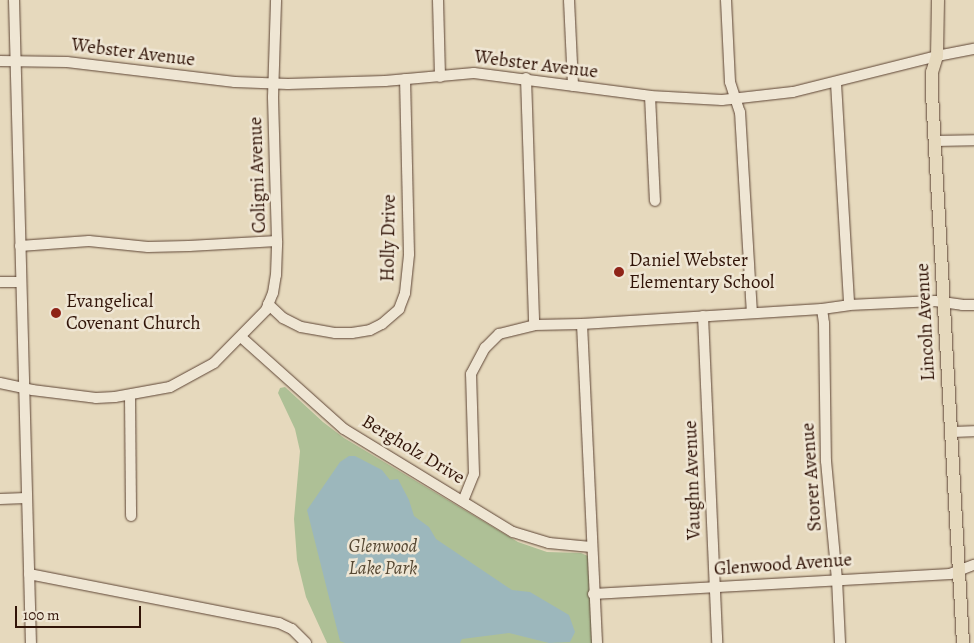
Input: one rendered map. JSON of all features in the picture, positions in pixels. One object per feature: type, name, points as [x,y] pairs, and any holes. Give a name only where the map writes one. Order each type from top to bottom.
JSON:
[{"type":"main road","name":"Lincoln Avenue","points":[[938,0],[937,56],[932,72],[963,643]]},
{"type":"street","points":[[14,0],[31,643]]},
{"type":"street","name":"Coligni Avenue","points":[[0,383],[96,398],[130,395],[170,387],[214,364],[257,321],[268,304],[276,275],[278,241],[273,83],[276,0]]},
{"type":"street","points":[[438,0],[440,77]]},
{"type":"street","points":[[569,0],[572,86]]},
{"type":"street","points":[[726,0],[730,82],[740,112],[752,312]]},
{"type":"street","name":"Webster Avenue","points":[[0,60],[67,62],[235,82],[273,83],[328,83],[405,79],[440,77],[474,72],[650,96],[701,100],[735,100],[793,92],[836,83],[937,56],[974,49]]},
{"type":"street","points":[[526,78],[534,324]]},
{"type":"street","name":"Holly Drive","points":[[268,304],[283,318],[301,328],[335,333],[370,330],[387,321],[399,309],[405,293],[409,254],[405,79]]},
{"type":"street","points":[[836,83],[848,305]]},
{"type":"street","points":[[650,96],[655,201]]},
{"type":"street","points":[[935,141],[974,140]]},
{"type":"street","points":[[20,246],[89,242],[148,247],[278,241]]},
{"type":"street","points":[[0,282],[21,282]]},
{"type":"street","points":[[463,501],[474,474],[471,374],[478,357],[499,334],[534,324],[582,324],[822,309],[848,305],[943,301],[962,305],[974,305]]},
{"type":"street","name":"Storer Avenue","points":[[822,309],[824,323],[826,461],[837,579],[840,643]]},
{"type":"street","name":"Vaughn Avenue","points":[[703,316],[717,643]]},
{"type":"street","points":[[582,324],[593,594],[597,643]]},
{"type":"street","name":"Bergholz Drive","points":[[241,337],[344,429],[463,501],[526,538],[549,544],[591,547]]},
{"type":"street","points":[[130,395],[131,516]]},
{"type":"street","points":[[951,432],[974,431]]},
{"type":"street","points":[[0,499],[26,498]]},
{"type":"street","name":"Glenwood Avenue","points":[[593,594],[950,574],[974,565]]},
{"type":"street","points":[[29,574],[279,623],[288,626],[306,643]]},
{"type":"green space","name":"Glenwood Lake Park","points":[[285,387],[323,422],[344,438],[518,542],[547,552],[581,553],[588,556],[592,643],[327,643],[306,597],[297,560],[294,519],[300,451],[295,429],[278,393],[280,388]]},
{"type":"water","name":"Glenwood Lake Park","points":[[349,456],[355,456],[382,470],[390,480],[398,479],[409,500],[414,516],[429,527],[436,539],[512,590],[530,592],[569,615],[575,632],[570,642],[549,643],[509,633],[462,639],[460,643],[345,643],[340,641],[307,510],[340,462]]},
{"type":"place","name":"Daniel Webster Elementary School","points":[[619,272]]},
{"type":"place","name":"Evangelical Covenant Church","points":[[56,313]]}]
